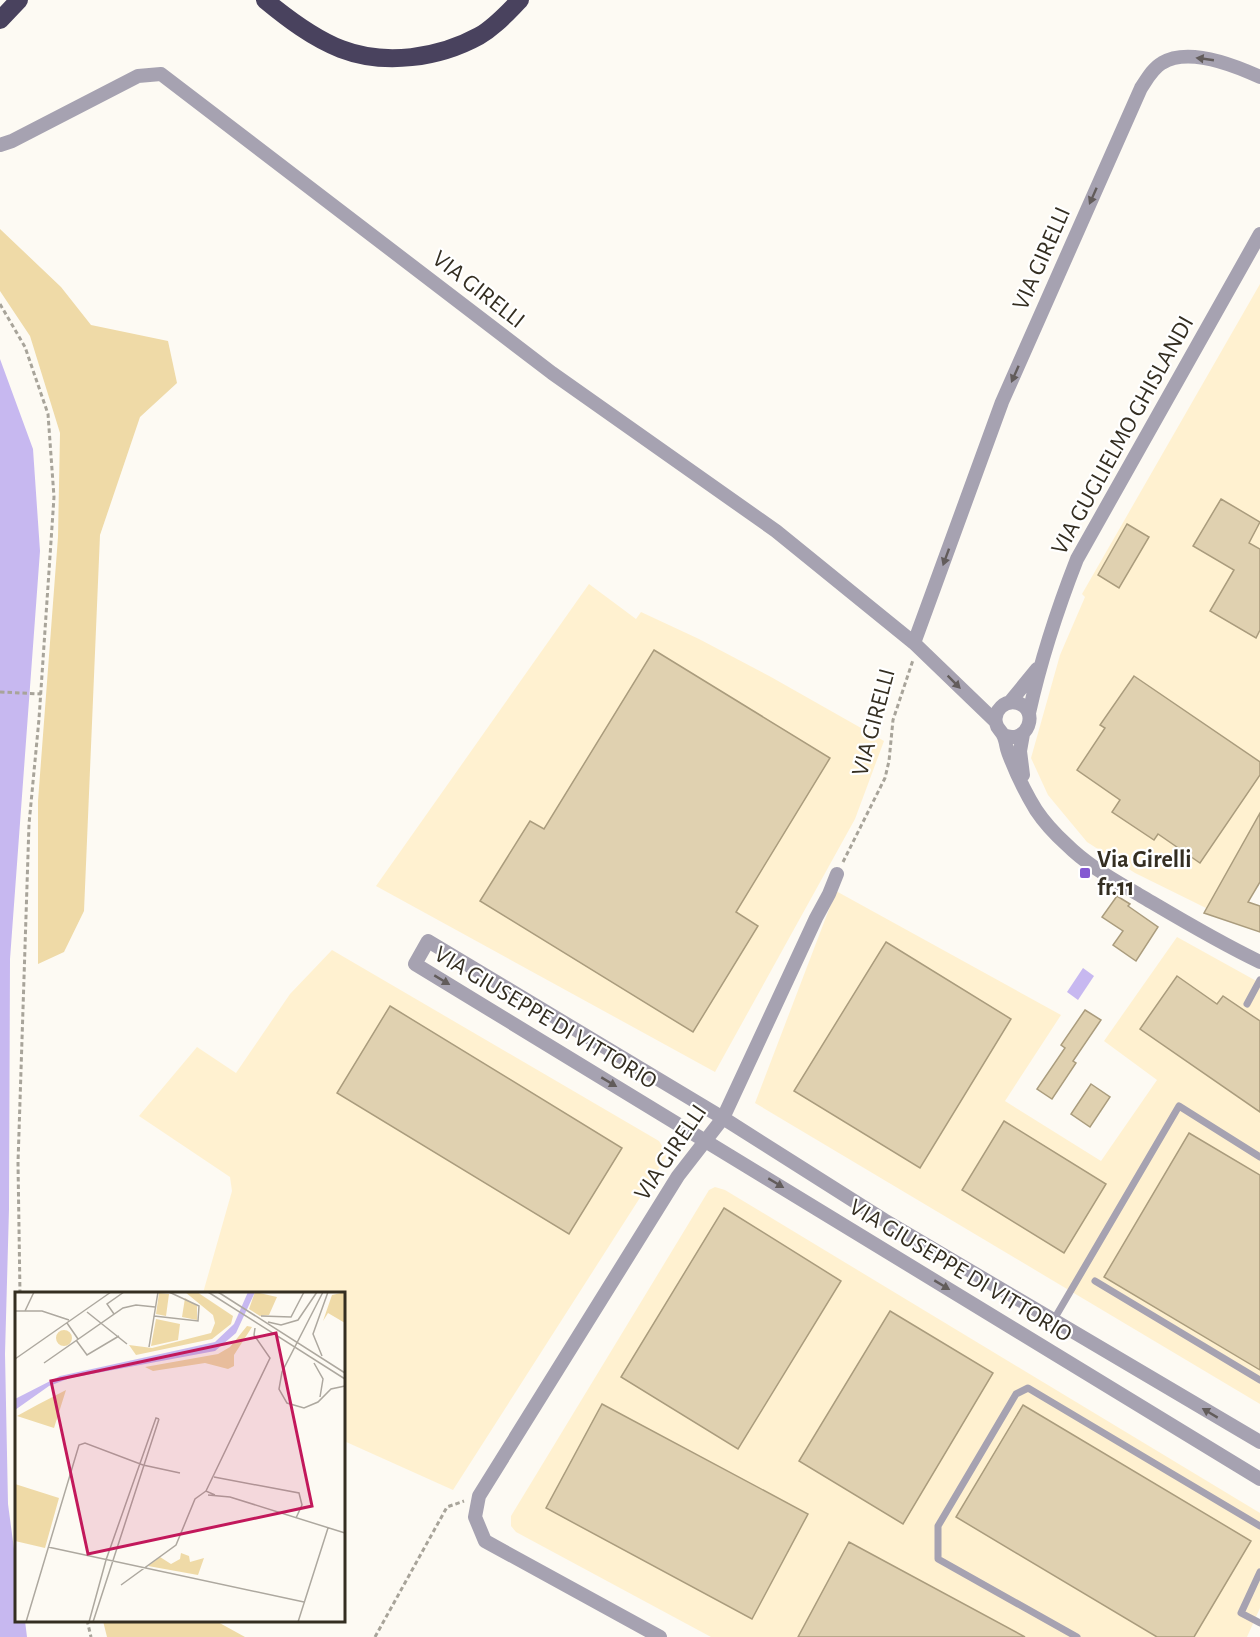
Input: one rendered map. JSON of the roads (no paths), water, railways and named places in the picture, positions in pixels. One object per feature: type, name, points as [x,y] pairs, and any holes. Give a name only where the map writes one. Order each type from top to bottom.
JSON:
[{"type":"highway","points":[[0,20],[19,0]]},
{"type":"highway","points":[[265,0],[310,34],[342,50],[369,56],[396,58],[425,56],[452,49],[480,35],[501,20],[520,0]]},
{"type":"street","name":"VIA GIRELLI","points":[[915,643],[1002,402],[1141,88],[1152,71],[1162,63],[1181,57],[1209,59],[1236,66],[1260,77]]},
{"type":"street","name":"VIA GIRELLI","points":[[0,145],[12,141],[138,75],[161,74],[552,373],[776,531],[915,643],[995,721],[1003,735],[1007,751],[1024,789],[1036,810],[1065,843],[1089,864],[1216,941],[1260,962]]},
{"type":"street","name":"VIA GUGLIELMO GHISLANDI","points":[[1029,713],[1039,665],[1077,559],[1260,234]]},
{"type":"street","name":"VIA GUGLIELMO GHISLANDI","points":[[1010,702],[1039,665]]},
{"type":"street","points":[[995,721],[1002,706],[1010,702],[1024,706],[1029,713]]},
{"type":"street","name":"VIA GIRELLI","points":[[1024,789],[1020,751],[1023,734],[1030,719],[1029,713]]},
{"type":"street","points":[[1003,735],[1015,737],[1023,734]]},
{"type":"street","name":"VIA GIRELLI","points":[[660,1637],[485,1541],[475,1517],[479,1496],[678,1176],[723,1118],[816,918],[830,894],[837,874]]},
{"type":"street","name":"VIA GIUSEPPE DI VITTORIO","points":[[1260,1442],[884,1220],[723,1118],[428,941],[415,964],[1260,1479]]},
{"type":"lane","points":[[1247,1004],[1260,980]]},
{"type":"lane","points":[[1053,1321],[1179,1106],[1260,1157]]},
{"type":"lane","points":[[1095,1281],[1260,1380]]},
{"type":"lane","points":[[1077,1637],[938,1559],[938,1526],[1016,1394],[1028,1388],[1260,1526]]},
{"type":"lane","points":[[1260,1572],[1241,1613],[1260,1623]]},
{"type":"place","name":"Via Girelli fr.11","points":[[1085,873]]}]
